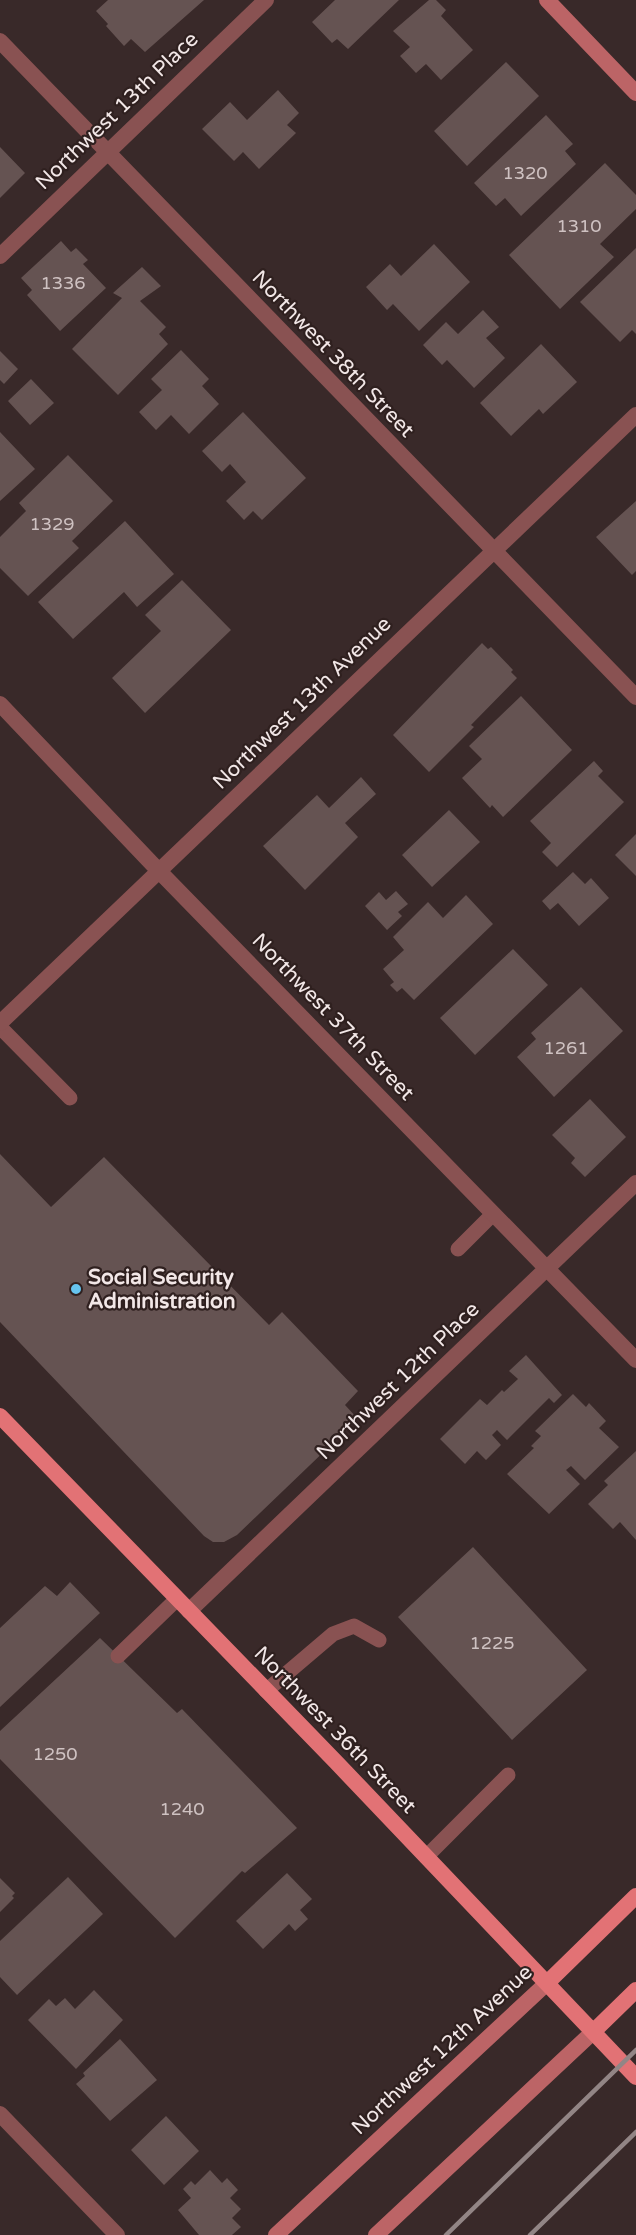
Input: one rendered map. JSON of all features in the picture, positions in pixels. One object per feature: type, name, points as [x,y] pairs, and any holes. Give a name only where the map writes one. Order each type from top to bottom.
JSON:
[{"type":"main road","points":[[546,0],[636,93]]},
{"type":"main road","name":"Northwest 36th Street","points":[[0,1416],[636,2077]]},
{"type":"main road","name":"Northwest 12th Avenue","points":[[276,2235],[547,1983],[636,1896]]},
{"type":"main road","points":[[376,2235],[636,1990]]},
{"type":"street","name":"Northwest 13th Place","points":[[0,256],[266,0]]},
{"type":"street","name":"Northwest 38th Street","points":[[0,41],[636,697]]},
{"type":"street","name":"Northwest 13th Avenue","points":[[0,1025],[158,870],[636,415]]},
{"type":"street","name":"Northwest 37th Street","points":[[0,704],[158,870],[636,1360]]},
{"type":"street","name":"Northwest 12th Place","points":[[189,1611],[548,1270],[636,1183]]},
{"type":"street","points":[[0,2114],[117,2235]]},
{"type":"lane","points":[[0,1025],[70,1098]]},
{"type":"lane","points":[[458,1249],[493,1214]]},
{"type":"lane","points":[[118,1656],[177,1599]]},
{"type":"lane","points":[[266,1691],[333,1634],[354,1626],[379,1640]]},
{"type":"lane","points":[[426,1857],[508,1775]]},
{"type":"building","points":[[108,0],[204,0],[145,52],[131,39],[124,46],[106,26],[108,24],[96,11]]},
{"type":"building","points":[[335,0],[399,0],[348,49],[337,39],[332,43],[312,22]]},
{"type":"building","points":[[429,0],[436,0],[446,10],[441,16],[473,50],[441,80],[426,64],[416,73],[400,56],[410,47],[393,31]]},
{"type":"building","points":[[506,62],[539,96],[467,166],[434,131]]},
{"type":"building","points":[[278,90],[299,113],[287,125],[296,133],[259,169],[243,152],[234,161],[202,129],[230,102],[247,120]]},
{"type":"building","points":[[546,115],[573,144],[565,151],[576,164],[521,216],[505,198],[496,206],[474,183]]},
{"type":"building","points":[[0,147],[25,173],[0,198]]},
{"type":"building","points":[[605,163],[636,195],[636,209],[600,244],[614,257],[560,309],[509,255]]},
{"type":"building","points":[[61,241],[71,252],[76,248],[88,260],[83,264],[106,288],[60,331],[27,295],[32,290],[21,278]]},
{"type":"building","points":[[434,244],[470,282],[419,331],[393,304],[387,310],[366,287],[390,264],[401,276]]},
{"type":"building","points":[[636,248],[636,334],[632,330],[620,342],[580,302]]},
{"type":"building","points":[[142,267],[161,286],[140,301],[166,327],[159,334],[168,344],[118,395],[72,349],[122,298],[113,293]]},
{"type":"building","points":[[483,310],[499,327],[486,338],[505,358],[474,388],[447,360],[442,365],[423,345],[446,322],[458,334]]},
{"type":"building","points":[[541,344],[577,382],[543,414],[539,409],[511,436],[480,403]]},
{"type":"building","points":[[181,350],[209,379],[202,386],[219,404],[189,434],[171,415],[156,430],[139,412],[162,390],[151,379]]},
{"type":"building","points":[[0,351],[18,369],[4,384],[0,380]]},
{"type":"building","points":[[31,379],[54,403],[30,425],[8,401]]},
{"type":"building","points":[[243,412],[306,478],[262,520],[253,511],[244,520],[226,501],[246,482],[230,464],[222,472],[202,451]]},
{"type":"building","points":[[0,432],[35,469],[0,501]]},
{"type":"building","points":[[68,455],[113,501],[72,541],[79,548],[28,596],[0,568],[0,537],[26,511],[19,503]]},
{"type":"building","points":[[636,501],[636,571],[632,575],[596,537]]},
{"type":"building","points":[[125,521],[174,574],[137,607],[124,592],[73,639],[38,602]]},
{"type":"building","points":[[182,580],[231,630],[145,713],[112,678],[161,631],[145,615]]},
{"type":"building","points":[[482,643],[488,649],[491,647],[513,670],[511,672],[517,678],[471,725],[474,727],[429,772],[393,735]]},
{"type":"building","points":[[521,696],[572,750],[503,817],[492,805],[490,808],[462,778],[482,759],[469,746]]},
{"type":"building","points":[[594,761],[603,771],[598,776],[624,802],[557,867],[542,852],[551,843],[530,821]]},
{"type":"building","points":[[361,777],[376,794],[345,823],[358,837],[305,890],[263,846],[317,795],[329,808]]},
{"type":"building","points":[[449,810],[480,842],[432,887],[402,855]]},
{"type":"building","points":[[636,834],[636,876],[615,855]]},
{"type":"building","points":[[573,872],[585,884],[591,878],[609,898],[579,926],[558,903],[550,910],[542,901]]},
{"type":"building","points":[[396,891],[408,904],[398,912],[402,916],[387,930],[365,906],[379,892],[386,900]]},
{"type":"building","points":[[466,895],[493,924],[414,1000],[402,988],[397,992],[390,985],[394,982],[383,969],[404,950],[393,937],[428,902],[443,918]]},
{"type":"building","points":[[513,949],[548,985],[475,1055],[440,1018]]},
{"type":"building","points":[[581,987],[623,1031],[554,1097],[517,1057],[536,1039],[531,1033]]},
{"type":"building","points":[[590,1099],[626,1137],[585,1177],[571,1163],[575,1158],[552,1135]]},
{"type":"building","points":[[0,1154],[51,1207],[104,1157],[269,1325],[282,1312],[358,1391],[345,1405],[358,1419],[237,1535],[224,1542],[213,1542],[204,1536],[0,1322]]},
{"type":"building","points":[[526,1355],[562,1395],[554,1403],[549,1398],[507,1440],[497,1430],[492,1435],[501,1445],[486,1460],[477,1451],[465,1464],[440,1439],[480,1399],[487,1405],[502,1390],[504,1392],[518,1379],[509,1371]]},
{"type":"building","points":[[573,1394],[586,1407],[589,1403],[606,1421],[599,1428],[619,1447],[585,1480],[571,1466],[566,1470],[580,1484],[549,1514],[507,1474],[534,1448],[531,1446],[541,1436],[535,1431]]},
{"type":"building","points":[[636,1451],[636,1540],[620,1522],[613,1529],[588,1504],[608,1485],[604,1481]]},
{"type":"building","points":[[473,1547],[587,1670],[512,1740],[398,1617]]},
{"type":"building","points":[[70,1582],[100,1613],[0,1707],[0,1628],[45,1586],[57,1596]]},
{"type":"building","points":[[100,1638],[177,1713],[182,1709],[297,1828],[245,1873],[242,1871],[175,1938],[0,1759],[0,1731]]},
{"type":"building","points":[[287,1873],[312,1899],[300,1910],[308,1919],[295,1931],[289,1924],[263,1949],[236,1921]]},
{"type":"building","points":[[68,1877],[103,1914],[17,1995],[0,1977],[0,1941]]},
{"type":"building","points":[[0,1878],[15,1893],[12,1896],[14,1898],[0,1912]]},
{"type":"building","points":[[94,1990],[123,2020],[76,2069],[28,2020],[49,1999],[56,2006],[65,1998],[75,2009]]},
{"type":"building","points":[[120,2039],[157,2080],[110,2121],[76,2084],[85,2076],[83,2073]]},
{"type":"building","points":[[166,2116],[199,2151],[164,2185],[131,2150]]},
{"type":"building","points":[[210,2170],[222,2183],[227,2178],[238,2190],[230,2198],[241,2209],[232,2218],[241,2227],[232,2235],[199,2235],[178,2210],[191,2198],[183,2189],[191,2181],[195,2185]]},
{"type":"railway","points":[[446,2235],[636,2050]]},
{"type":"railway","points":[[530,2235],[636,2132]]},
{"type":"place","name":"Social Security Administration","points":[[76,1289]]}]
